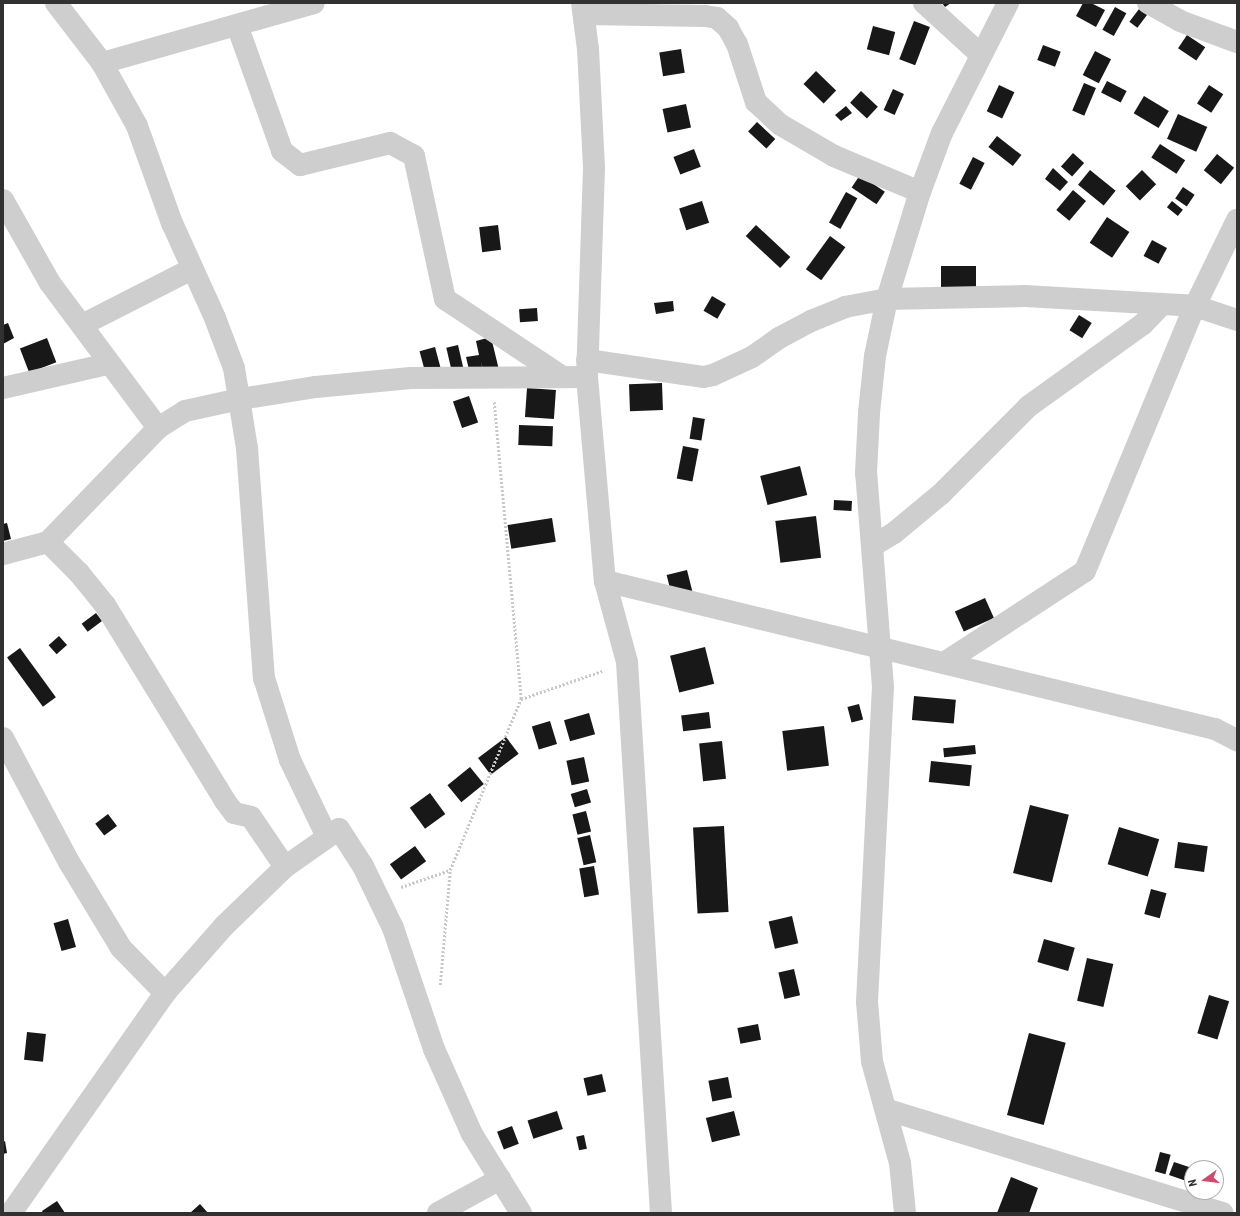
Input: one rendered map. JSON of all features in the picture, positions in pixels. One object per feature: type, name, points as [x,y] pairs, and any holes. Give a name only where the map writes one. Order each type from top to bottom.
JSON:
[{"type":"street","points":[[56,3],[102,63],[137,126],[172,223],[215,318],[231,361],[240,398],[247,448],[264,678],[278,729],[290,760],[327,837]]},
{"type":"street","points":[[102,63],[314,3]]},
{"type":"street","points":[[924,3],[981,55]]},
{"type":"street","points":[[905,1213],[900,1163],[888,1110],[872,1061],[867,1002],[883,687],[879,649],[874,545],[866,473],[867,440],[875,356],[887,299],[920,192],[942,133],[1008,3]]},
{"type":"street","points":[[1148,3],[1180,21],[1237,42]]},
{"type":"street","points":[[661,1213],[627,662],[605,581],[587,368],[594,168],[583,8],[656,10],[717,18],[728,28],[737,44],[752,96],[776,120],[834,156],[920,192]]},
{"type":"street","points":[[237,25],[282,151],[300,165],[390,143],[414,156],[445,299],[563,377]]},
{"type":"street","points":[[3,200],[50,283],[82,325],[108,364],[158,428]]},
{"type":"street","points":[[944,664],[1085,571],[1195,306],[1237,220]]},
{"type":"street","points":[[82,325],[192,269]]},
{"type":"street","points":[[3,554],[48,542],[158,428],[185,411],[240,398],[316,387],[411,378],[563,377],[587,368],[703,377],[713,375],[752,357],[779,338],[810,321],[845,307],[887,299],[1025,296],[1162,304],[1195,306],[1237,320]]},
{"type":"street","points":[[874,545],[894,533],[941,494],[1029,406],[1143,324],[1162,304]]},
{"type":"street","points":[[3,388],[108,364]]},
{"type":"street","points":[[48,542],[79,573],[105,605],[225,802],[234,814],[251,817],[285,867]]},
{"type":"street","points":[[605,581],[879,649],[1215,729],[1237,740]]},
{"type":"street","points":[[3,738],[69,862],[121,948],[165,994]]},
{"type":"street","points":[[11,1213],[165,994],[224,926],[285,867],[338,829],[363,866],[378,895],[413,982],[434,1049],[472,1134],[521,1213]]},
{"type":"street","points":[[888,1110],[1222,1213]]},
{"type":"street","points":[[438,1213],[500,1178]]},
{"type":"path","points":[[440,987],[450,870],[521,699],[492,378]]},
{"type":"path","points":[[521,699],[627,662]]},
{"type":"path","points":[[378,895],[450,870]]},
{"type":"building","points":[[942,3],[951,3],[945,7]]},
{"type":"building","points":[[1083,3],[1091,3],[1105,10],[1096,27],[1076,16]]},
{"type":"building","points":[[1115,7],[1126,13],[1114,36],[1102,30]]},
{"type":"building","points":[[1139,9],[1147,15],[1137,28],[1129,22]]},
{"type":"building","points":[[914,21],[930,27],[915,65],[899,59]]},
{"type":"building","points":[[873,26],[895,32],[889,55],[867,49]]},
{"type":"building","points":[[1187,35],[1205,47],[1196,61],[1178,48]]},
{"type":"building","points":[[1043,45],[1061,52],[1055,67],[1037,60]]},
{"type":"building","points":[[681,49],[685,73],[663,76],[659,52]]},
{"type":"building","points":[[1095,51],[1111,59],[1099,83],[1083,75]]},
{"type":"building","points":[[816,71],[836,90],[824,103],[803,84]]},
{"type":"building","points":[[1107,81],[1127,91],[1121,103],[1101,93]]},
{"type":"building","points":[[1084,83],[1096,88],[1084,116],[1072,111]]},
{"type":"building","points":[[999,85],[1014,92],[1002,118],[987,111]]},
{"type":"building","points":[[1209,85],[1223,94],[1211,113],[1197,103]]},
{"type":"building","points":[[893,89],[904,94],[895,115],[884,110]]},
{"type":"building","points":[[861,91],[878,107],[867,118],[850,103]]},
{"type":"building","points":[[1144,96],[1169,111],[1159,128],[1134,113]]},
{"type":"building","points":[[686,104],[691,127],[668,132],[663,109]]},
{"type":"building","points":[[846,106],[852,113],[841,121],[835,115]]},
{"type":"building","points":[[1178,114],[1207,127],[1196,152],[1167,139]]},
{"type":"building","points":[[757,122],[775,139],[766,149],[748,132]]},
{"type":"building","points":[[997,136],[1021,155],[1013,166],[988,147]]},
{"type":"building","points":[[1160,144],[1185,160],[1176,174],[1151,157]]},
{"type":"building","points":[[694,149],[701,167],[680,175],[673,157]]},
{"type":"building","points":[[1073,153],[1084,163],[1072,176],[1061,166]]},
{"type":"building","points":[[1217,154],[1234,168],[1221,184],[1204,170]]},
{"type":"building","points":[[973,157],[985,163],[971,190],[959,184]]},
{"type":"building","points":[[1053,168],[1068,182],[1060,191],[1045,179]]},
{"type":"building","points":[[1090,170],[1116,191],[1104,206],[1078,185]]},
{"type":"building","points":[[1142,170],[1156,184],[1140,200],[1126,186]]},
{"type":"building","points":[[860,175],[885,192],[876,204],[852,187]]},
{"type":"building","points":[[1183,187],[1195,195],[1187,206],[1175,199]]},
{"type":"building","points":[[1073,190],[1086,201],[1069,221],[1056,210]]},
{"type":"building","points":[[846,192],[857,198],[840,229],[829,223]]},
{"type":"building","points":[[702,201],[709,223],[686,230],[679,208]]},
{"type":"building","points":[[1172,201],[1183,210],[1178,216],[1167,207]]},
{"type":"building","points":[[1107,217],[1129,232],[1112,258],[1090,243]]},
{"type":"building","points":[[498,225],[501,250],[482,252],[479,227]]},
{"type":"building","points":[[756,225],[790,257],[780,268],[746,236]]},
{"type":"building","points":[[830,236],[845,247],[821,280],[806,269]]},
{"type":"building","points":[[1152,240],[1167,248],[1159,264],[1144,256]]},
{"type":"building","points":[[941,266],[976,266],[976,291],[941,291]]},
{"type":"building","points":[[712,296],[726,304],[717,319],[704,311]]},
{"type":"building","points":[[673,301],[674,311],[656,314],[654,303]]},
{"type":"building","points":[[537,308],[538,321],[520,322],[519,309]]},
{"type":"building","points":[[1079,315],[1092,323],[1082,338],[1069,330]]},
{"type":"building","points":[[8,323],[14,338],[3,344],[3,325]]},
{"type":"building","points":[[491,337],[499,370],[484,373],[481,362],[483,371],[470,374],[466,357],[479,355],[476,341]]},
{"type":"building","points":[[47,338],[56,362],[29,373],[20,348]]},
{"type":"building","points":[[458,345],[464,372],[453,375],[446,348]]},
{"type":"building","points":[[435,347],[441,370],[426,374],[420,351]]},
{"type":"building","points":[[662,383],[663,410],[630,411],[629,384]]},
{"type":"building","points":[[527,388],[556,390],[554,419],[525,417]]},
{"type":"building","points":[[469,396],[478,422],[462,428],[453,402]]},
{"type":"building","points":[[693,417],[705,419],[701,441],[690,439]]},
{"type":"building","points":[[519,425],[553,426],[552,446],[518,445]]},
{"type":"building","points":[[683,446],[699,449],[692,481],[677,478]]},
{"type":"building","points":[[800,466],[807,495],[767,505],[760,476]]},
{"type":"building","points":[[834,500],[852,501],[851,511],[833,510]]},
{"type":"building","points":[[816,516],[821,558],[780,563],[775,521]]},
{"type":"building","points":[[552,518],[556,542],[511,549],[508,525]]},
{"type":"building","points":[[7,523],[11,539],[3,541],[3,524]]},
{"type":"building","points":[[687,570],[695,602],[675,607],[667,575]]},
{"type":"building","points":[[985,598],[994,618],[964,632],[955,611]]},
{"type":"building","points":[[96,613],[102,621],[88,632],[82,624]]},
{"type":"building","points":[[59,636],[67,645],[57,654],[49,645]]},
{"type":"building","points":[[705,647],[714,684],[679,693],[670,656]]},
{"type":"building","points":[[20,648],[56,697],[43,707],[7,657]]},
{"type":"building","points":[[914,696],[956,700],[954,724],[912,720]]},
{"type":"building","points":[[859,704],[863,719],[852,723],[847,707]]},
{"type":"building","points":[[709,712],[711,728],[683,731],[681,715]]},
{"type":"building","points":[[589,713],[595,734],[570,741],[564,720]]},
{"type":"building","points":[[550,721],[557,744],[539,750],[532,727]]},
{"type":"building","points":[[824,726],[829,766],[787,771],[782,731]]},
{"type":"building","points":[[506,737],[519,754],[491,775],[478,758]]},
{"type":"building","points":[[722,741],[726,779],[703,781],[699,743]]},
{"type":"building","points":[[975,745],[976,754],[944,757],[943,748]]},
{"type":"building","points":[[584,757],[589,781],[572,785],[566,761]]},
{"type":"building","points":[[931,761],[972,765],[970,786],[929,782]]},
{"type":"building","points":[[470,767],[484,784],[461,802],[447,785]]},
{"type":"building","points":[[587,789],[591,802],[575,807],[571,794]]},
{"type":"building","points":[[430,793],[445,814],[425,829],[410,808]]},
{"type":"building","points":[[1030,805],[1069,815],[1052,883],[1013,873]]},
{"type":"building","points":[[586,811],[591,831],[577,835],[572,814]]},
{"type":"building","points":[[108,814],[117,826],[104,836],[95,824]]},
{"type":"building","points":[[724,826],[729,912],[698,914],[693,828]]},
{"type":"building","points":[[1119,827],[1159,839],[1148,877],[1108,864]]},
{"type":"building","points":[[590,835],[596,862],[584,865],[577,838]]},
{"type":"building","points":[[1178,842],[1208,846],[1204,872],[1174,868]]},
{"type":"building","points":[[415,846],[426,861],[401,880],[390,864]]},
{"type":"building","points":[[594,866],[599,895],[584,897],[579,869]]},
{"type":"building","points":[[1151,889],[1166,893],[1160,918],[1144,914]]},
{"type":"building","points":[[792,916],[798,943],[775,949],[769,921]]},
{"type":"building","points":[[68,919],[76,947],[62,951],[54,923]]},
{"type":"building","points":[[1044,939],[1075,948],[1068,971],[1037,962]]},
{"type":"building","points":[[1087,958],[1113,964],[1103,1007],[1077,1001]]},
{"type":"building","points":[[794,969],[800,995],[784,999],[778,973]]},
{"type":"building","points":[[1209,995],[1229,1001],[1217,1039],[1197,1033]]},
{"type":"building","points":[[758,1024],[761,1040],[740,1044],[737,1028]]},
{"type":"building","points":[[27,1032],[46,1034],[43,1062],[24,1060]]},
{"type":"building","points":[[1029,1033],[1066,1043],[1044,1125],[1007,1115]]},
{"type":"building","points":[[602,1074],[606,1092],[588,1096],[583,1078]]},
{"type":"building","points":[[728,1077],[732,1098],[712,1101],[708,1081]]},
{"type":"building","points":[[557,1111],[563,1129],[533,1139],[528,1121]]},
{"type":"building","points":[[734,1111],[740,1135],[712,1142],[706,1118]]},
{"type":"building","points":[[512,1126],[519,1144],[504,1149],[497,1132]]},
{"type":"building","points":[[584,1135],[587,1149],[579,1150],[576,1137]]},
{"type":"building","points":[[5,1141],[7,1153],[3,1154],[3,1142]]},
{"type":"building","points":[[1160,1152],[1171,1155],[1165,1174],[1155,1171]]},
{"type":"building","points":[[1174,1162],[1184,1165],[1184,1180],[1169,1175]]},
{"type":"building","points":[[1011,1177],[1038,1188],[1029,1213],[997,1213]]},
{"type":"building","points":[[57,1201],[65,1213],[43,1213],[42,1211]]},
{"type":"building","points":[[200,1204],[208,1213],[190,1213]]}]
